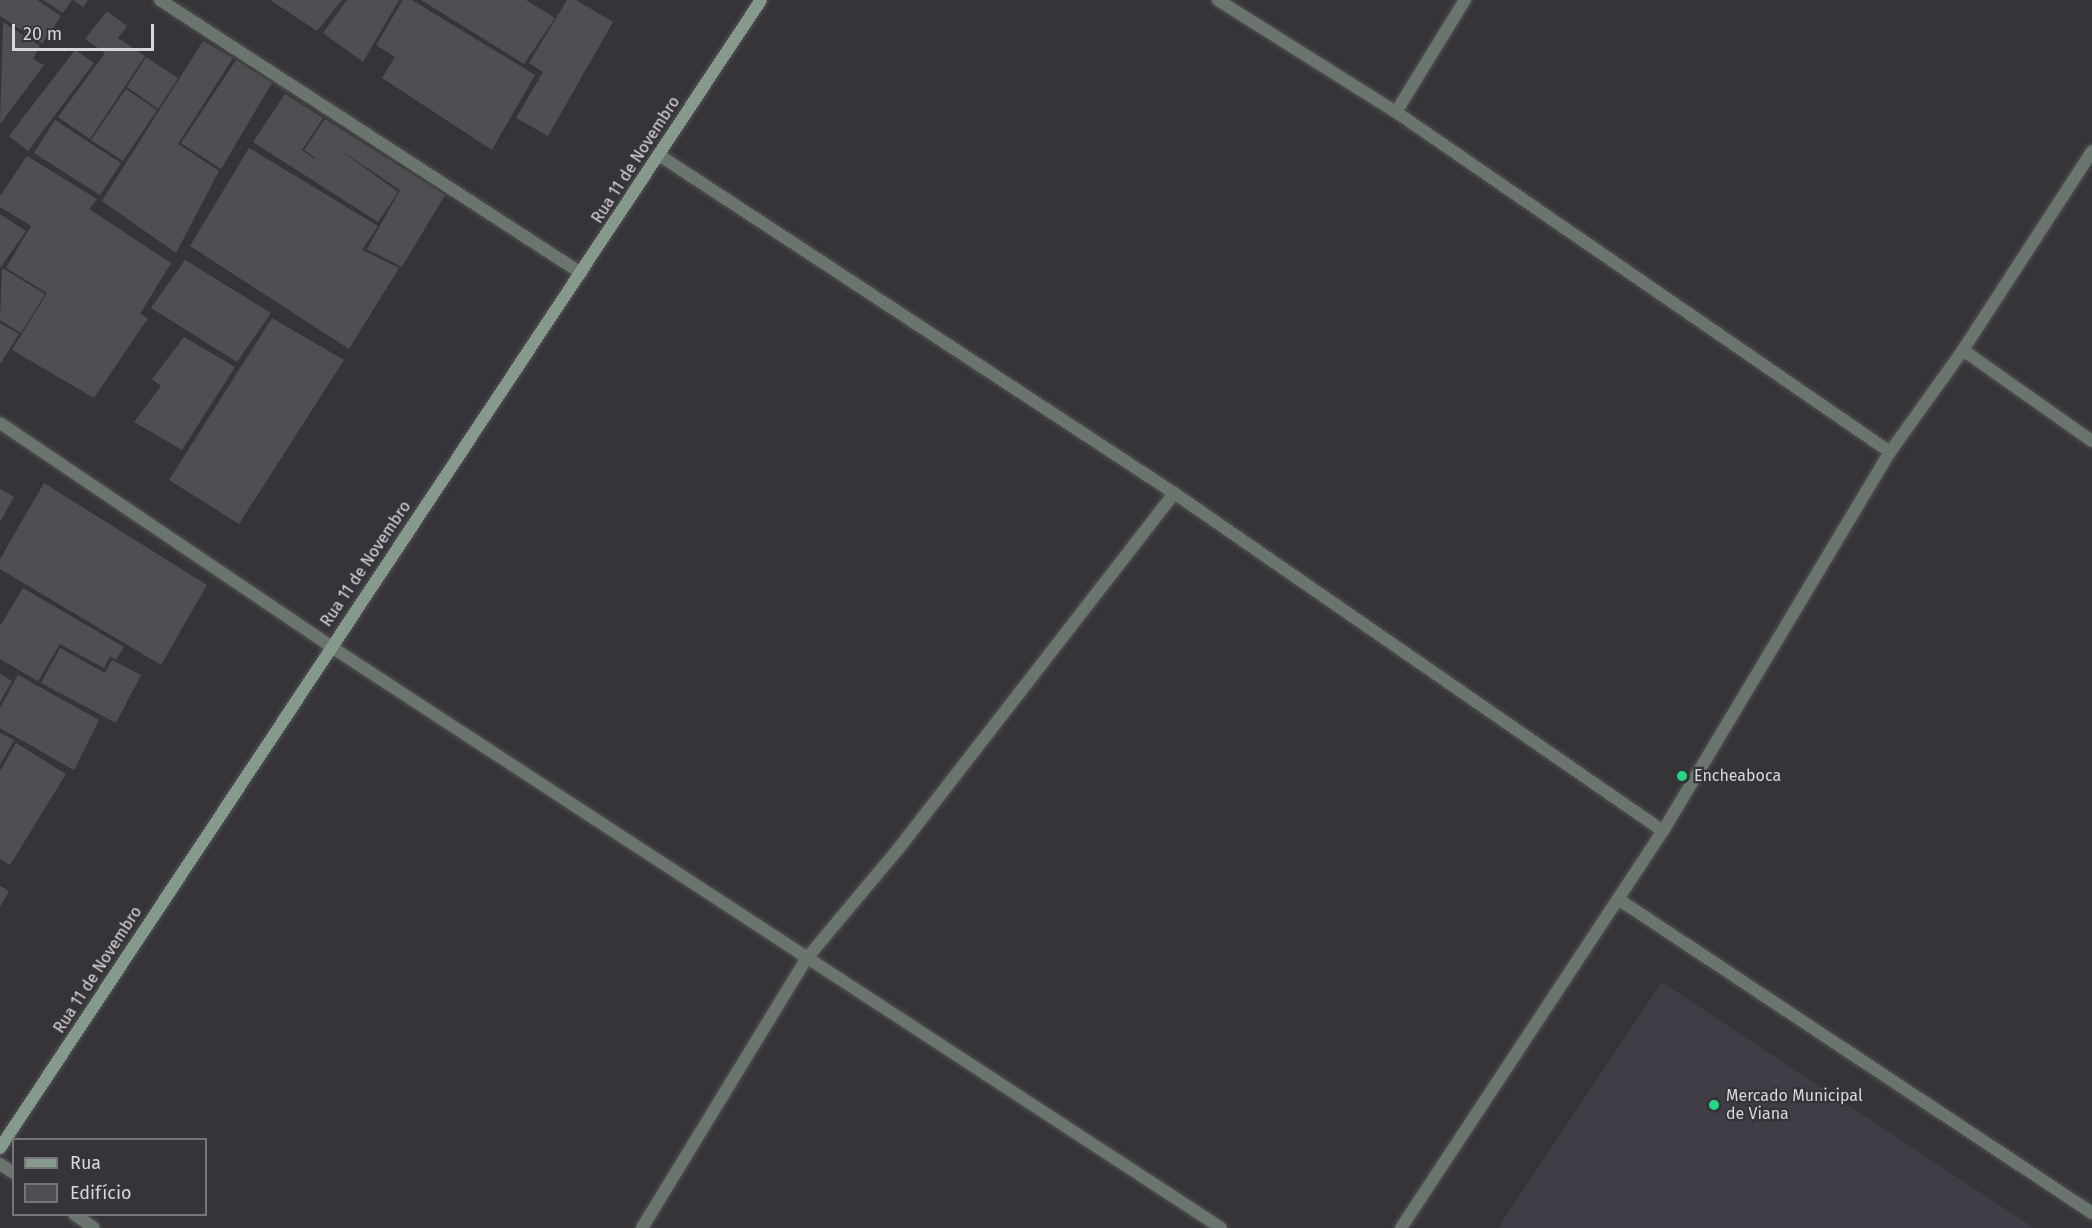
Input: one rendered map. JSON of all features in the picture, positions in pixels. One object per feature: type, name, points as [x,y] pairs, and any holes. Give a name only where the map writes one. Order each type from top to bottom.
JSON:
[{"type":"main road","name":"Rua 11 de Novembro","points":[[0,1148],[330,646],[761,0]]},
{"type":"street","points":[[160,0],[581,273]]},
{"type":"street","points":[[1218,0],[1396,112],[1890,452]]},
{"type":"street","points":[[1396,112],[1465,0]]},
{"type":"street","points":[[1401,1228],[1663,831],[1890,452],[1963,350],[2092,151]]},
{"type":"street","points":[[659,155],[1174,493],[1663,831]]},
{"type":"street","points":[[1963,350],[2092,441]]},
{"type":"street","points":[[0,423],[330,646],[1221,1228]]},
{"type":"street","points":[[642,1228],[807,958],[899,848],[1174,493]]},
{"type":"street","points":[[1618,898],[2092,1213]]},
{"type":"street","points":[[76,1216],[94,1228]]},
{"type":"shaded area","name":"Mercado Municipal de Viana","points":[[1662,982],[2034,1228],[1498,1228]]},
{"type":"building","points":[[0,0],[37,0],[61,16],[42,44],[0,16]]},
{"type":"building","points":[[43,0],[72,0],[63,13]]},
{"type":"building","points":[[73,0],[88,0],[83,7]]},
{"type":"building","points":[[270,0],[342,0],[317,31]]},
{"type":"building","points":[[347,0],[399,0],[363,62],[323,33]]},
{"type":"building","points":[[403,0],[412,0],[535,75],[492,150],[382,78],[395,57],[376,45]]},
{"type":"building","points":[[421,0],[526,0],[555,18],[524,64]]},
{"type":"building","points":[[567,0],[576,0],[613,22],[548,136],[516,118],[543,72],[529,63]]},
{"type":"building","points":[[107,11],[127,26],[118,38],[145,56],[90,139],[58,117],[105,53],[85,39]]},
{"type":"building","points":[[3,22],[40,46],[33,59],[44,65],[0,124]]},
{"type":"building","points":[[203,41],[233,58],[178,144],[219,171],[176,253],[102,201]]},
{"type":"building","points":[[75,50],[94,63],[28,151],[9,136]]},
{"type":"building","points":[[146,57],[178,78],[158,109],[127,87]]},
{"type":"building","points":[[236,60],[272,83],[221,169],[181,143]]},
{"type":"building","points":[[126,89],[157,110],[123,161],[91,140]]},
{"type":"building","points":[[285,94],[323,118],[302,150],[314,159],[304,150],[325,119],[445,195],[402,267],[367,249],[400,190],[336,147],[398,192],[378,222],[253,142]]},
{"type":"building","points":[[55,120],[121,163],[100,195],[34,153]]},
{"type":"building","points":[[249,148],[378,226],[362,250],[399,268],[349,349],[190,246]]},
{"type":"building","points":[[27,156],[97,199],[89,209],[171,263],[140,314],[148,318],[94,398],[12,350],[47,293],[6,268],[31,226],[0,207],[0,196]]},
{"type":"building","points":[[0,214],[26,231],[0,268]]},
{"type":"building","points":[[185,260],[271,313],[237,362],[151,308]]},
{"type":"building","points":[[2,268],[45,294],[21,333],[0,320]]},
{"type":"building","points":[[272,318],[344,360],[239,524],[169,480]]},
{"type":"building","points":[[0,323],[19,334],[0,364]]},
{"type":"building","points":[[184,337],[235,367],[182,450],[134,422],[161,386],[152,379]]},
{"type":"building","points":[[44,483],[207,585],[161,665],[0,569],[0,559]]},
{"type":"building","points":[[0,489],[14,497],[0,522]]},
{"type":"building","points":[[23,588],[124,647],[116,660],[110,656],[104,668],[60,644],[38,681],[0,659],[0,626]]},
{"type":"building","points":[[60,648],[105,673],[112,660],[141,675],[116,723],[41,683]]},
{"type":"building","points":[[0,674],[12,681],[0,702]]},
{"type":"building","points":[[18,675],[99,720],[74,770],[0,728],[0,708]]},
{"type":"building","points":[[0,733],[14,740],[0,765]]},
{"type":"building","points":[[16,743],[66,774],[10,865],[0,859],[0,771]]},
{"type":"building","points":[[0,886],[9,891],[0,907]]},
{"type":"place","name":"Encheaboca","points":[[1682,776]]},
{"type":"place","name":"Mercado Municipal de Viana","points":[[1714,1105]]}]
